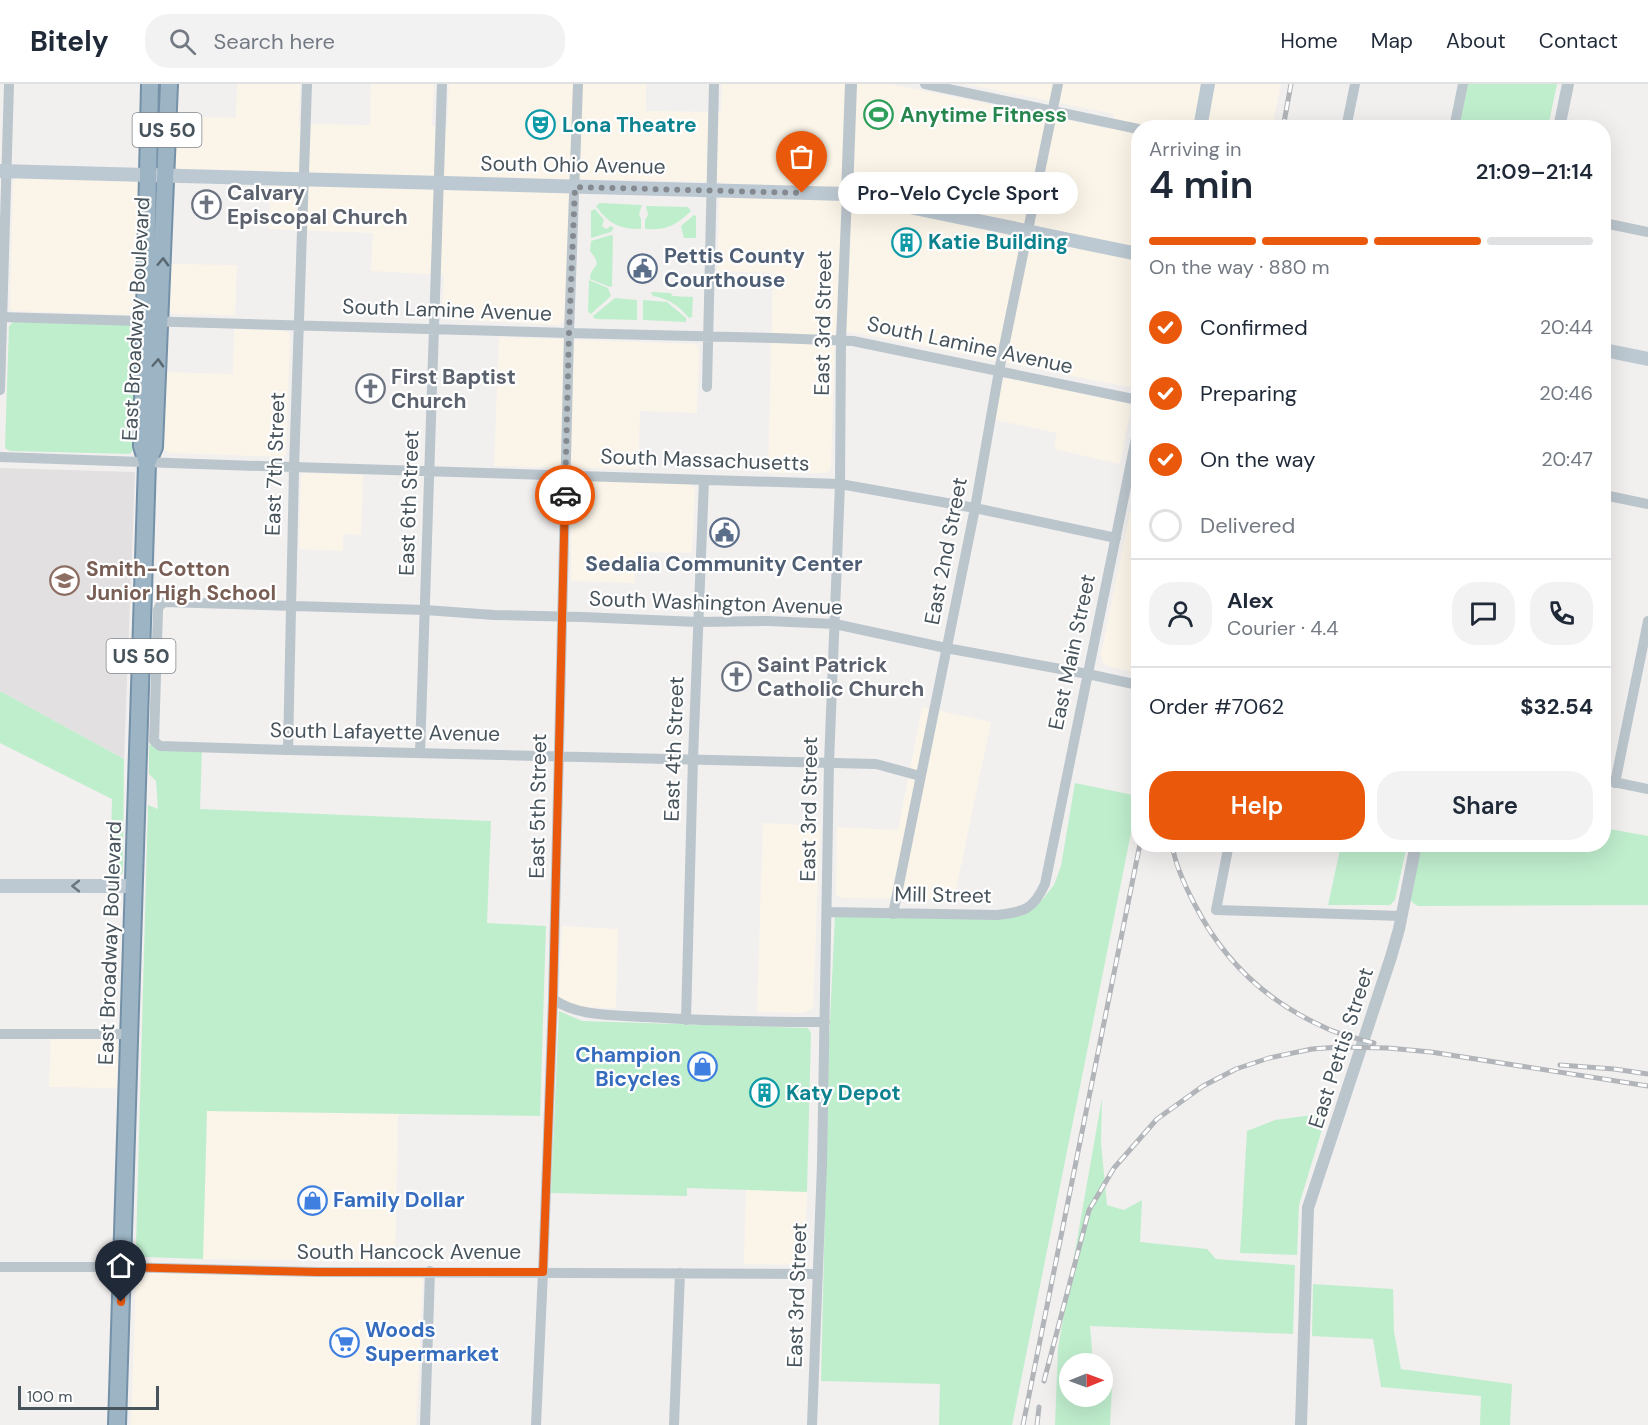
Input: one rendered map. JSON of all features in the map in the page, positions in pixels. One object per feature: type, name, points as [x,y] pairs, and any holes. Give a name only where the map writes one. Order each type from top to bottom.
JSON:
[{"type":"highway","name":"US 50","points":[[147,175],[150,84]]},
{"type":"highway","name":"US 50","points":[[166,176],[169,84]]},
{"type":"highway","name":"East Broadway Boulevard","points":[[147,175],[152,321]]},
{"type":"highway","name":"East Broadway Boulevard","points":[[117,1425],[147,463],[142,446],[166,176]]},
{"type":"main road","points":[[1201,120],[1208,84]]},
{"type":"main road","name":"South Ohio Avenue","points":[[3,172],[847,194],[1131,253]]},
{"type":"main road","points":[[1611,351],[1648,359]]},
{"type":"main road","points":[[0,886],[134,886]]},
{"type":"street","points":[[0,390],[3,172],[9,84]]},
{"type":"street","name":"East 7th Street","points":[[288,750],[294,468],[308,84]]},
{"type":"street","name":"East 6th Street","points":[[420,753],[442,84]]},
{"type":"street","name":"East 5th Street","points":[[536,1425],[553,999],[569,333],[578,84]]},
{"type":"street","points":[[707,387],[714,84]]},
{"type":"street","points":[[847,194],[851,84]]},
{"type":"street","points":[[925,84],[1131,128]]},
{"type":"street","name":"East 2nd Street","points":[[893,914],[975,508],[999,371],[1058,84]]},
{"type":"street","points":[[1348,120],[1355,84]]},
{"type":"street","points":[[1456,120],[1463,84]]},
{"type":"street","points":[[1561,120],[1568,84]]},
{"type":"street","name":"East 3rd Street","points":[[812,1425],[822,1164],[829,763],[840,484],[841,340],[847,194]]},
{"type":"street","points":[[1611,224],[1648,232]]},
{"type":"street","name":"South Lamine Avenue","points":[[1,317],[841,340],[865,343],[1131,399]]},
{"type":"street","name":"South Massachusetts","points":[[0,457],[840,484],[975,508],[1116,538]]},
{"type":"street","name":"East Main Street","points":[[1045,884],[1092,675],[1131,463]]},
{"type":"street","name":"East 4th Street","points":[[686,1020],[704,480]]},
{"type":"street","points":[[1611,496],[1648,504]]},
{"type":"street","name":"South Washington Avenue","points":[[157,745],[154,741],[158,610],[165,602],[698,622],[768,621],[835,624],[1131,683]]},
{"type":"street","points":[[1611,774],[1648,621]]},
{"type":"street","name":"South Lafayette Avenue","points":[[157,745],[876,764],[920,776]]},
{"type":"street","points":[[1611,782],[1648,789]]},
{"type":"street","points":[[1227,852],[1216,910],[1401,916]]},
{"type":"street","name":"East Pettis Street","points":[[1301,1425],[1308,1208],[1391,957],[1414,852]]},
{"type":"street","name":"Mill Street","points":[[827,912],[997,915],[1019,912],[1031,906],[1045,884]]},
{"type":"street","points":[[553,999],[561,1005],[579,1011],[686,1020],[825,1022]]},
{"type":"street","points":[[0,1034],[130,1034]]},
{"type":"street","name":"South Hancock Avenue","points":[[0,1267],[122,1267],[317,1272],[818,1274]]},
{"type":"street","points":[[425,1425],[430,1272]]},
{"type":"street","points":[[674,1425],[680,1273]]},
{"type":"shaded area","points":[[237,84],[300,84],[299,124],[370,125],[371,84],[434,84],[432,126],[447,127],[449,84],[646,84],[646,111],[721,112],[722,84],[890,84],[1111,129],[1114,114],[965,84],[1281,84],[1273,120],[1131,120],[1131,387],[852,332],[835,331],[831,464],[827,473],[768,473],[773,273],[717,271],[720,182],[571,179],[563,322],[558,325],[444,319],[442,316],[444,275],[371,271],[373,233],[269,229],[271,171],[181,169],[174,168],[170,163],[172,116],[236,118]]},
{"type":"shaded area","points":[[18,177],[135,180],[139,183],[142,189],[136,310],[133,313],[129,315],[13,311],[10,308],[13,185],[14,180]]},
{"type":"shaded area","points":[[167,264],[237,265],[235,315],[169,312],[166,308]]},
{"type":"shaded area","points":[[234,329],[285,331],[290,336],[286,455],[282,457],[166,451],[160,447],[163,372],[233,374]]},
{"type":"shaded area","points":[[499,337],[697,345],[699,349],[697,413],[640,411],[638,469],[494,466]]},
{"type":"shaded area","points":[[1006,377],[1129,404],[1131,408],[1120,464],[1054,449],[1057,433],[995,420],[1002,380]]},
{"type":"shaded area","name":"Smith-Cotton Junior High School","points":[[0,468],[135,472],[124,759],[0,691]]},
{"type":"shaded area","points":[[303,473],[363,475],[361,535],[343,534],[343,551],[299,549]]},
{"type":"shaded area","points":[[577,480],[693,486],[695,490],[692,553],[636,552],[635,583],[571,581],[572,486]]},
{"type":"shaded area","points":[[1131,507],[1131,671],[1107,666],[1103,663],[1101,655]]},
{"type":"shaded area","points":[[922,707],[991,722],[954,899],[840,898],[836,895],[837,827],[898,830]]},
{"type":"shaded area","points":[[763,823],[820,826],[813,1007],[801,1013],[757,1012]]},
{"type":"shaded area","points":[[562,926],[618,929],[616,1008],[579,1007],[559,997]]},
{"type":"shaded area","points":[[51,1034],[116,1038],[118,1047],[117,1088],[49,1087]]},
{"type":"shaded area","points":[[207,1111],[398,1114],[395,1262],[203,1259]]},
{"type":"shaded area","points":[[746,1189],[807,1192],[805,1256],[796,1265],[744,1264]]},
{"type":"shaded area","points":[[141,1273],[419,1274],[423,1279],[416,1425],[131,1425],[136,1279]]},
{"type":"green space","points":[[1468,84],[1557,84],[1549,120],[1460,120]]},
{"type":"green space","points":[[600,203],[642,205],[639,214],[641,229],[627,228],[610,221],[596,206]]},
{"type":"green space","points":[[646,206],[688,207],[691,211],[670,226],[645,229],[645,220],[648,215]]},
{"type":"green space","points":[[595,209],[604,220],[602,226],[606,229],[611,226],[614,228],[611,232],[591,238],[591,211]]},
{"type":"green space","points":[[694,215],[696,216],[696,238],[684,238],[681,226]]},
{"type":"green space","points":[[613,236],[612,286],[610,287],[590,279],[597,264],[590,251],[591,241]]},
{"type":"green space","points":[[589,280],[608,288],[611,296],[590,314],[588,311]]},
{"type":"green space","points":[[651,292],[693,297],[692,317],[689,318],[673,303],[653,296]]},
{"type":"green space","points":[[615,298],[637,300],[637,320],[594,318],[593,316]]},
{"type":"green space","points":[[643,300],[667,302],[686,318],[686,322],[643,320]]},
{"type":"green space","points":[[13,322],[131,325],[135,329],[137,336],[133,450],[130,454],[10,451],[6,449],[9,326]]},
{"type":"green space","points":[[0,691],[124,759],[123,872],[118,878],[110,879],[112,799],[0,743]]},
{"type":"green space","points":[[149,745],[202,747],[200,809],[491,821],[487,923],[546,926],[540,1116],[207,1111],[203,1259],[145,1257],[138,1254],[136,1247],[148,805],[158,809],[156,781],[149,774]]},
{"type":"green space","points":[[1075,783],[1131,795],[1131,833],[1012,1425],[939,1425],[940,1384],[821,1381],[829,1042],[835,916],[1011,912],[1032,907],[1043,899],[1054,885],[1061,866]]},
{"type":"green space","points":[[1611,829],[1648,836],[1648,905],[1418,906],[1409,897],[1418,852],[1611,852]]},
{"type":"green space","points":[[1339,852],[1405,852],[1395,900],[1390,905],[1328,905]]},
{"type":"green space","points":[[559,1011],[582,1021],[808,1028],[811,1033],[807,1192],[687,1188],[687,1196],[551,1193]]},
{"type":"green space","points":[[1102,1098],[1101,1143],[1107,1205],[1124,1210],[1142,1200],[1140,1242],[1207,1249],[1216,1259],[1295,1265],[1293,1334],[1090,1326],[1092,1353],[1059,1353],[1059,1407],[1111,1407],[1110,1425],[1055,1425],[1058,1348]]},
{"type":"green space","points":[[1327,1113],[1299,1205],[1297,1255],[1240,1253],[1247,1131],[1275,1120]]},
{"type":"green space","points":[[1313,1284],[1393,1289],[1394,1332],[1401,1369],[1512,1384],[1510,1425],[1480,1425],[1481,1396],[1381,1387],[1373,1339],[1312,1336]]},
{"type":"railway","points":[[1284,120],[1291,84]]},
{"type":"railway","points":[[1023,1425],[1138,852]]},
{"type":"railway","points":[[1174,852],[1191,898],[1207,926],[1219,945],[1249,978],[1266,993],[1305,1018],[1338,1033],[1374,1043]]},
{"type":"railway","points":[[1044,1381],[1089,1210],[1114,1168],[1157,1119],[1203,1086],[1236,1069],[1269,1058],[1312,1049],[1388,1048],[1431,1052],[1648,1086]]},
{"type":"railway","points":[[1560,1065],[1648,1074]]},
{"type":"railway","points":[[1037,1425],[1039,1407]]},
{"type":"way so far","points":[[565,495],[575,187],[802,193]]},
{"type":"place","name":"Anytime Fitness","points":[[879,115]]},
{"type":"place","name":"Lona Theatre","points":[[541,125]]},
{"type":"place","name":"Pro-Velo Cycle Sport","points":[[802,193]]},
{"type":"place","name":"Calvary Episcopal Church","points":[[206,205]]},
{"type":"place","name":"Katie Building","points":[[907,242]]},
{"type":"place","name":"Pettis County Courthouse","points":[[643,268]]},
{"type":"place","name":"First Baptist Church","points":[[370,389]]},
{"type":"place","name":"Sedalia Community Center","points":[[724,533]]},
{"type":"place","name":"Smith-Cotton Junior High School","points":[[65,581]]},
{"type":"place","name":"Saint Patrick Catholic Church","points":[[736,677]]},
{"type":"place","name":"Champion Bicycles","points":[[702,1067]]},
{"type":"place","name":"Katy Depot","points":[[765,1093]]},
{"type":"place","name":"Family Dollar","points":[[312,1200]]},
{"type":"place","name":"Woods Supermarket","points":[[344,1342]]},
{"type":"route","points":[[121,1302],[122,1267],[317,1272],[543,1272],[553,999],[565,495]]}]
